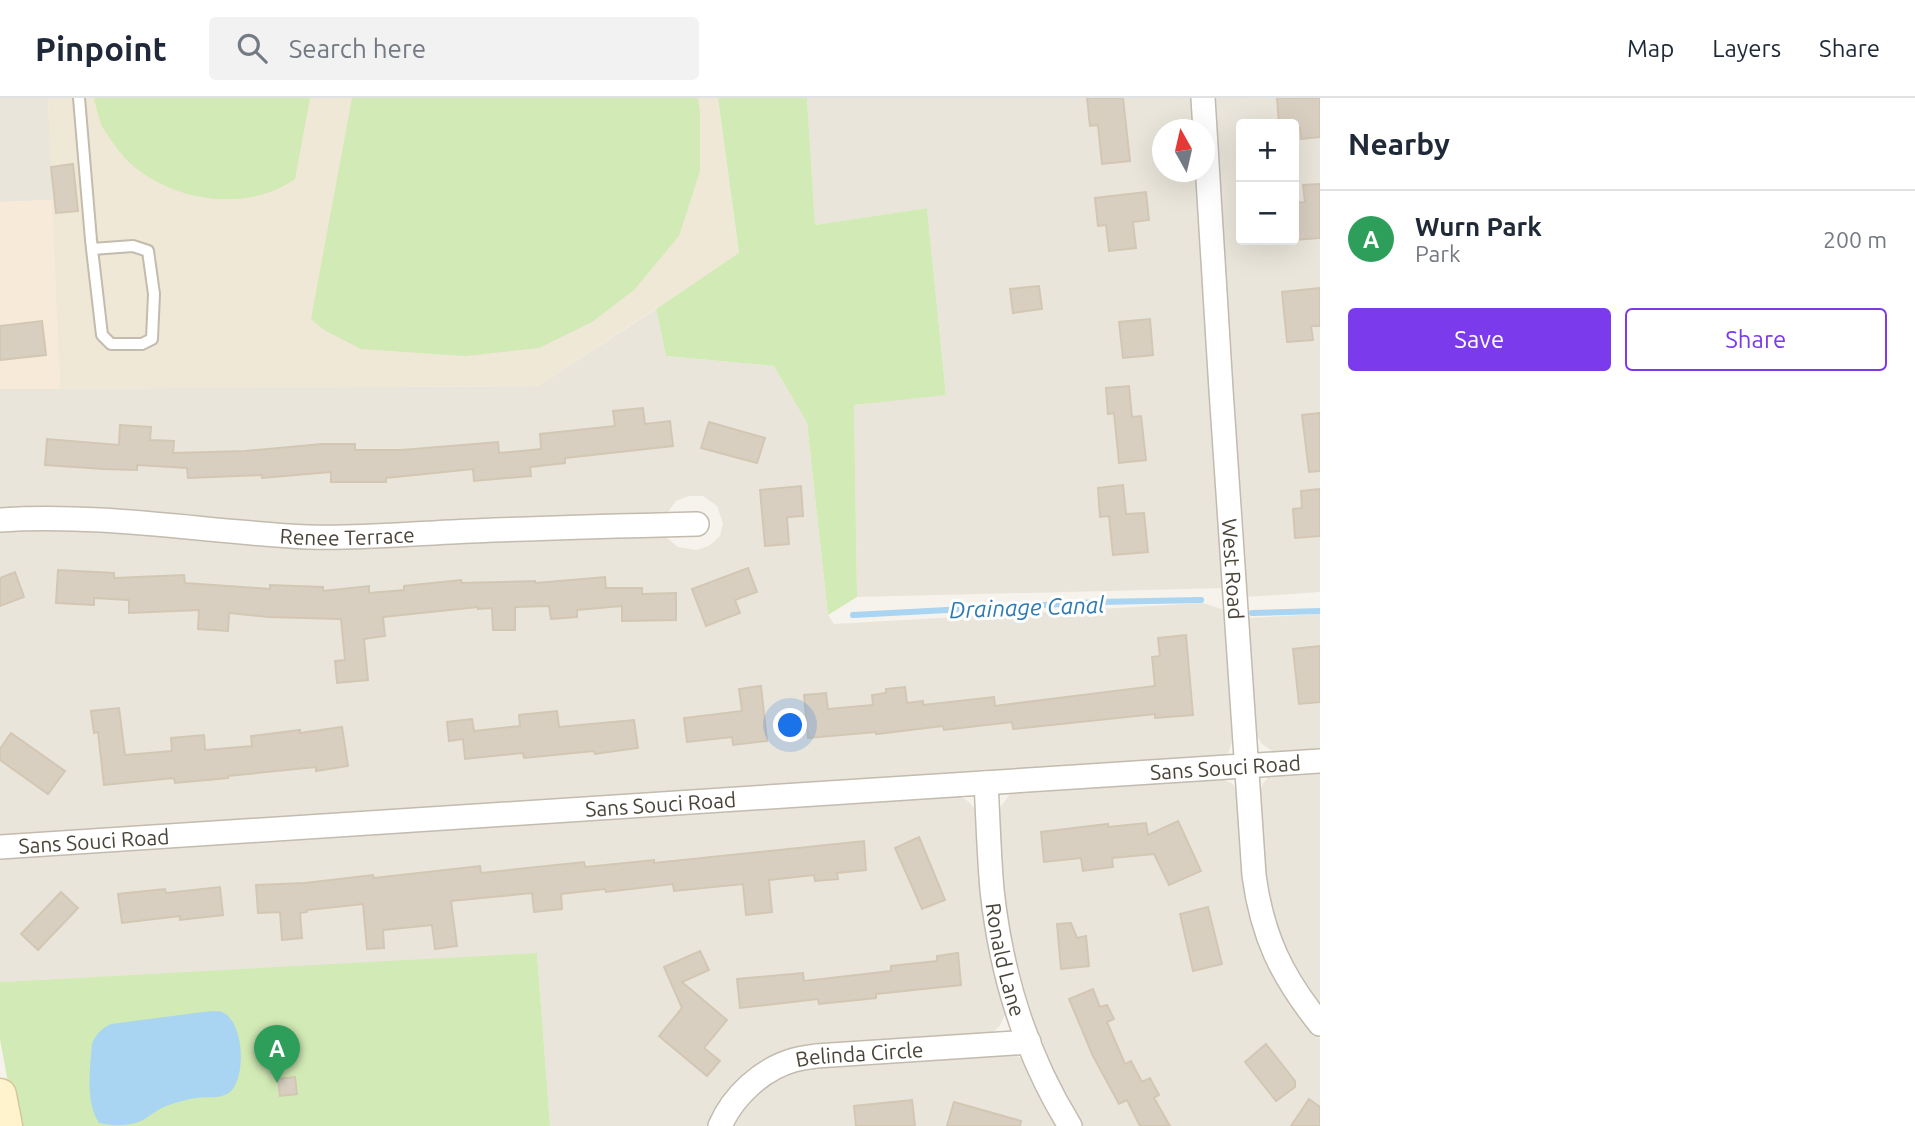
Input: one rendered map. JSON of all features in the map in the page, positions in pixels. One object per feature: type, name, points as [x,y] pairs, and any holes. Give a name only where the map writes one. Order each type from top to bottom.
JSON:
[{"type":"main road","points":[[0,1095],[6,1126]]},
{"type":"street","name":"West Road","points":[[1203,98],[1254,875],[1266,933],[1300,999],[1320,1024]]},
{"type":"street","name":"Renee Terrace","points":[[0,520],[35,517],[80,519],[309,537],[696,524]]},
{"type":"street","name":"Sans Souci Road","points":[[0,846],[1320,761]]},
{"type":"street","name":"Ronald Lane","points":[[986,783],[992,889],[999,940],[1010,988],[1047,1084],[1070,1126]]},
{"type":"street","name":"Belinda Circle","points":[[720,1126],[737,1098],[755,1081],[794,1059],[1029,1042]]},
{"type":"lane","points":[[79,98],[92,249],[102,335],[111,344],[142,344],[152,339],[154,294],[148,251],[133,246],[92,249]]},
{"type":"shaded area","points":[[0,98],[48,98],[53,200],[0,202]]},
{"type":"shaded area","points":[[48,98],[718,98],[739,254],[538,386],[60,389]]},
{"type":"shaded area","points":[[807,98],[1193,98],[1194,119],[1152,119],[1152,182],[1199,182],[1227,588],[857,597],[854,405],[946,394],[927,208],[815,225]]},
{"type":"shaded area","points":[[1211,98],[1320,98],[1320,592],[1246,597],[1215,155],[1215,119],[1212,119]]},
{"type":"shaded area","points":[[53,200],[60,389],[0,389],[0,202]]},
{"type":"shaded area","points":[[656,309],[666,356],[774,366],[807,423],[828,615],[834,624],[1203,603],[1228,611],[1235,734],[1228,753],[1217,758],[0,837],[0,528],[662,534],[678,547],[696,550],[709,546],[720,536],[723,523],[717,506],[703,496],[689,496],[676,501],[668,512],[658,515],[345,528],[285,526],[43,507],[0,509],[0,389],[538,386]]},
{"type":"shaded area","points":[[1320,614],[1320,752],[1275,753],[1262,744],[1255,732],[1247,618]]},
{"type":"shaded area","points":[[1320,770],[1320,1009],[1302,986],[1277,938],[1265,890],[1258,796],[1263,783],[1270,776]]},
{"type":"shaded area","points":[[1218,777],[1233,784],[1240,796],[1267,960],[1291,1004],[1320,1039],[1320,1126],[1082,1126],[1064,1096],[1022,993],[1002,909],[998,818],[1001,806],[1010,794],[1026,789]]},
{"type":"shaded area","points":[[960,796],[969,802],[978,816],[1005,1005],[1005,1015],[999,1027],[990,1034],[816,1046],[709,1126],[550,1126],[537,954],[0,982],[0,856]]},
{"type":"shaded area","points":[[1006,1052],[1027,1063],[1059,1126],[729,1126],[749,1097],[779,1076],[800,1067]]},
{"type":"green space","points":[[94,98],[310,98],[295,179],[276,190],[233,199],[188,194],[167,187],[147,176],[123,155],[101,124]]},
{"type":"green space","points":[[352,98],[698,98],[700,171],[679,236],[634,290],[592,322],[539,348],[465,356],[361,349],[324,330],[311,319]]},
{"type":"green space","points":[[718,98],[807,98],[815,225],[927,208],[946,395],[854,405],[857,597],[828,615],[807,423],[774,366],[666,356],[656,309],[739,253]]},
{"type":"green space","points":[[537,953],[550,1126],[16,1126],[0,1039],[0,982]]},
{"type":"water","points":[[203,1012],[224,1013],[236,1028],[241,1063],[236,1084],[231,1091],[219,1097],[195,1098],[171,1104],[137,1123],[99,1123],[92,1105],[90,1085],[92,1044],[99,1032],[111,1024]]},
{"type":"building","points":[[1087,98],[1123,98],[1130,161],[1102,164],[1098,125],[1090,126]]},
{"type":"building","points":[[1277,98],[1320,98],[1320,137],[1301,139],[1299,119],[1279,119]]},
{"type":"building","points":[[73,164],[78,211],[56,213],[51,167]]},
{"type":"building","points":[[1320,184],[1320,238],[1299,240],[1299,203],[1305,202],[1303,185]]},
{"type":"building","points":[[1146,192],[1149,220],[1133,222],[1136,248],[1109,251],[1106,225],[1098,226],[1095,198]]},
{"type":"building","points":[[1039,286],[1042,309],[1013,313],[1010,289]]},
{"type":"building","points":[[1320,288],[1320,326],[1311,326],[1313,340],[1287,342],[1282,292]]},
{"type":"building","points":[[1150,319],[1153,355],[1123,358],[1119,322]]},
{"type":"building","points":[[42,321],[46,355],[0,360],[0,326]]},
{"type":"building","points":[[1129,386],[1132,417],[1141,416],[1146,460],[1119,463],[1114,413],[1108,414],[1106,388]]},
{"type":"building","points":[[643,408],[645,424],[670,421],[673,446],[565,458],[565,463],[530,467],[531,476],[474,481],[473,469],[386,478],[386,482],[331,482],[331,472],[262,478],[262,475],[188,478],[187,468],[137,465],[137,470],[45,465],[47,439],[119,445],[120,425],[151,427],[150,440],[174,441],[173,453],[245,451],[322,444],[355,444],[355,450],[401,450],[498,442],[499,453],[541,449],[540,434],[615,426],[613,411]]},
{"type":"building","points":[[1320,413],[1320,471],[1309,472],[1302,415]]},
{"type":"building","points":[[709,422],[765,438],[757,463],[701,448]]},
{"type":"building","points":[[1123,485],[1126,514],[1144,513],[1148,552],[1113,555],[1109,516],[1100,517],[1098,488]]},
{"type":"building","points":[[801,486],[803,516],[787,517],[789,544],[765,546],[760,490]]},
{"type":"building","points":[[1320,489],[1320,536],[1295,538],[1293,509],[1302,508],[1301,491]]},
{"type":"building","points":[[748,568],[757,592],[735,600],[740,613],[706,626],[692,589]]},
{"type":"building","points":[[58,570],[114,573],[114,578],[184,575],[185,583],[270,589],[270,585],[323,587],[323,591],[369,586],[369,593],[461,580],[462,583],[535,583],[605,577],[606,588],[642,588],[642,594],[676,593],[676,620],[622,621],[622,606],[577,610],[577,617],[551,619],[549,606],[515,607],[515,630],[493,630],[492,608],[478,607],[383,617],[385,636],[364,639],[368,680],[337,683],[335,661],[345,660],[341,619],[229,613],[228,631],[198,629],[199,610],[129,613],[129,600],[94,598],[94,605],[56,603]]},
{"type":"building","points":[[15,572],[24,597],[0,606],[0,578]]},
{"type":"building","points":[[1186,635],[1193,715],[1155,718],[1155,714],[1013,729],[1012,722],[944,730],[943,726],[808,738],[804,695],[826,693],[828,709],[873,705],[872,695],[886,693],[886,689],[905,687],[907,703],[923,701],[923,705],[994,697],[995,706],[1155,686],[1152,657],[1160,656],[1158,638]]},
{"type":"building","points":[[1320,646],[1320,702],[1299,704],[1293,649]]},
{"type":"building","points":[[761,686],[767,741],[733,745],[732,737],[687,742],[684,718],[742,711],[739,689]]},
{"type":"building","points":[[119,708],[125,755],[172,751],[171,738],[204,735],[205,750],[252,746],[251,736],[342,727],[348,766],[316,771],[316,767],[175,783],[174,778],[104,785],[98,732],[94,733],[91,711]]},
{"type":"building","points":[[557,711],[559,727],[634,720],[638,748],[595,754],[594,751],[524,758],[523,753],[465,759],[463,739],[449,741],[447,722],[472,719],[474,731],[520,726],[519,715]]},
{"type":"building","points":[[11,733],[65,771],[48,794],[0,760],[0,749]]},
{"type":"building","points":[[1178,821],[1201,871],[1169,885],[1154,854],[1112,858],[1113,867],[1083,871],[1081,858],[1044,862],[1041,832],[1108,824],[1108,827],[1146,823],[1148,835]]},
{"type":"building","points":[[919,837],[945,900],[922,909],[895,848]]},
{"type":"building","points":[[864,841],[866,870],[837,873],[838,879],[815,881],[814,875],[769,880],[772,912],[746,915],[743,884],[674,891],[673,884],[561,894],[562,909],[534,912],[532,893],[451,901],[457,946],[435,949],[432,925],[383,930],[384,948],[367,949],[363,904],[300,913],[302,938],[282,940],[280,912],[258,913],[256,885],[305,883],[373,875],[374,878],[480,866],[481,873],[584,862],[585,867],[654,860],[654,863]]},
{"type":"building","points":[[220,887],[223,915],[180,920],[180,916],[122,923],[118,894],[165,889],[166,893]]},
{"type":"building","points":[[61,892],[78,908],[38,950],[21,934]]},
{"type":"building","points":[[1208,907],[1222,964],[1193,971],[1180,914]]},
{"type":"building","points":[[1071,923],[1077,938],[1086,936],[1089,966],[1061,969],[1057,924]]},
{"type":"building","points":[[700,951],[709,970],[682,982],[727,1020],[704,1048],[720,1061],[707,1076],[659,1036],[682,1008],[664,967]]},
{"type":"building","points":[[958,953],[961,985],[876,994],[876,998],[819,1004],[818,999],[740,1008],[737,979],[803,973],[804,981],[891,971],[891,966],[937,961],[937,956]]},
{"type":"building","points":[[1093,989],[1100,1007],[1107,1005],[1114,1019],[1107,1022],[1125,1064],[1131,1061],[1142,1082],[1150,1078],[1159,1095],[1154,1098],[1170,1126],[1140,1126],[1127,1100],[1119,1104],[1093,1056],[1069,999]]},
{"type":"building","points":[[1266,1044],[1295,1081],[1295,1087],[1276,1101],[1245,1062]]},
{"type":"building","points":[[295,1077],[297,1094],[280,1096],[278,1079]]},
{"type":"building","points":[[1309,1099],[1320,1107],[1320,1126],[1291,1126]]},
{"type":"building","points":[[912,1100],[915,1126],[856,1126],[854,1106]]},
{"type":"building","points":[[954,1102],[1021,1121],[1020,1126],[947,1126]]},
{"type":"waterway","name":"Drainage Canal","points":[[853,615],[1099,602],[1201,600]]},
{"type":"waterway","name":"Drainage Canal","points":[[1252,613],[1320,611]]},
{"type":"place","name":"Wurn Park","points":[[277,1083]]}]
